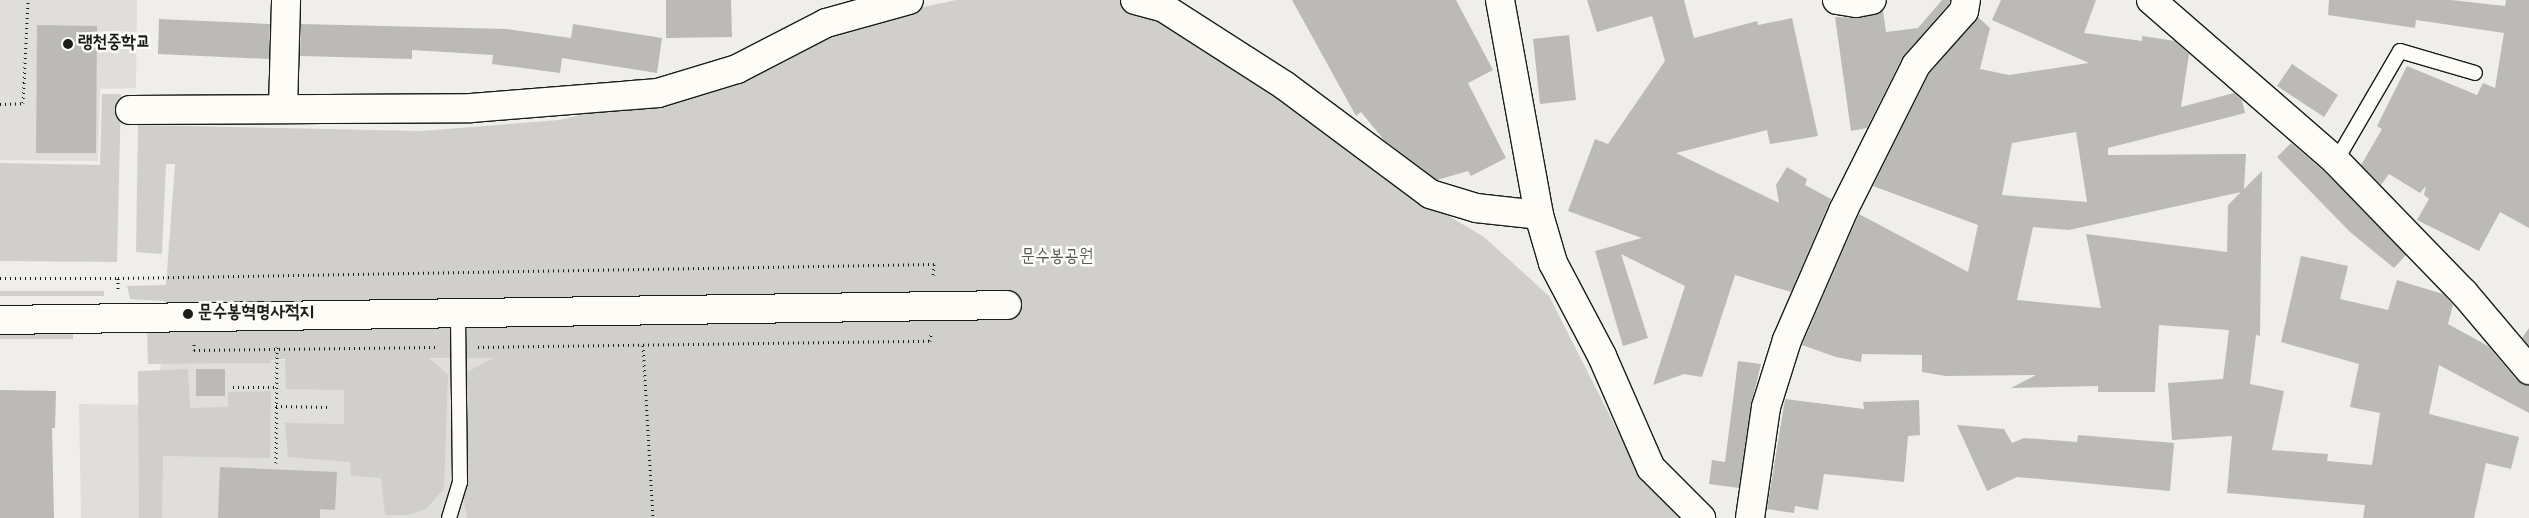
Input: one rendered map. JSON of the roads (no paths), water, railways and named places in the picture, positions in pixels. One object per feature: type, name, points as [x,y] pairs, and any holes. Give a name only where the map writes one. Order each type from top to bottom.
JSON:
[{"type":"street","points":[[283,109],[286,0]]},
{"type":"street","points":[[130,110],[471,108],[572,102],[658,93],[737,69],[826,23],[862,7],[909,0]]},
{"type":"street","points":[[1135,0],[1164,8],[1284,85],[1430,194],[1476,208],[1539,215]]},
{"type":"street","points":[[1500,0],[1539,215],[1553,263],[1602,356],[1651,468],[1700,518]]},
{"type":"street","points":[[1837,0],[1856,3],[1872,0]]},
{"type":"street","points":[[1750,518],[1766,407],[1787,340],[1843,211],[1916,65],[1964,11],[1966,0]]},
{"type":"street","points":[[2151,0],[2336,161],[2464,293],[2529,370]]},
{"type":"street","points":[[0,320],[109,320],[1007,305]]},
{"type":"lane","points":[[2336,161],[2400,51],[2475,73]]},
{"type":"lane","points":[[450,518],[460,482],[458,314]]},
{"type":"place","name":"랭천중학교","points":[[68,44]]},
{"type":"place","name":"문수봉혁명사적지","points":[[188,314]]},
{"type":"park label","name":"문수봉공원","points":[[1057,258]]}]
